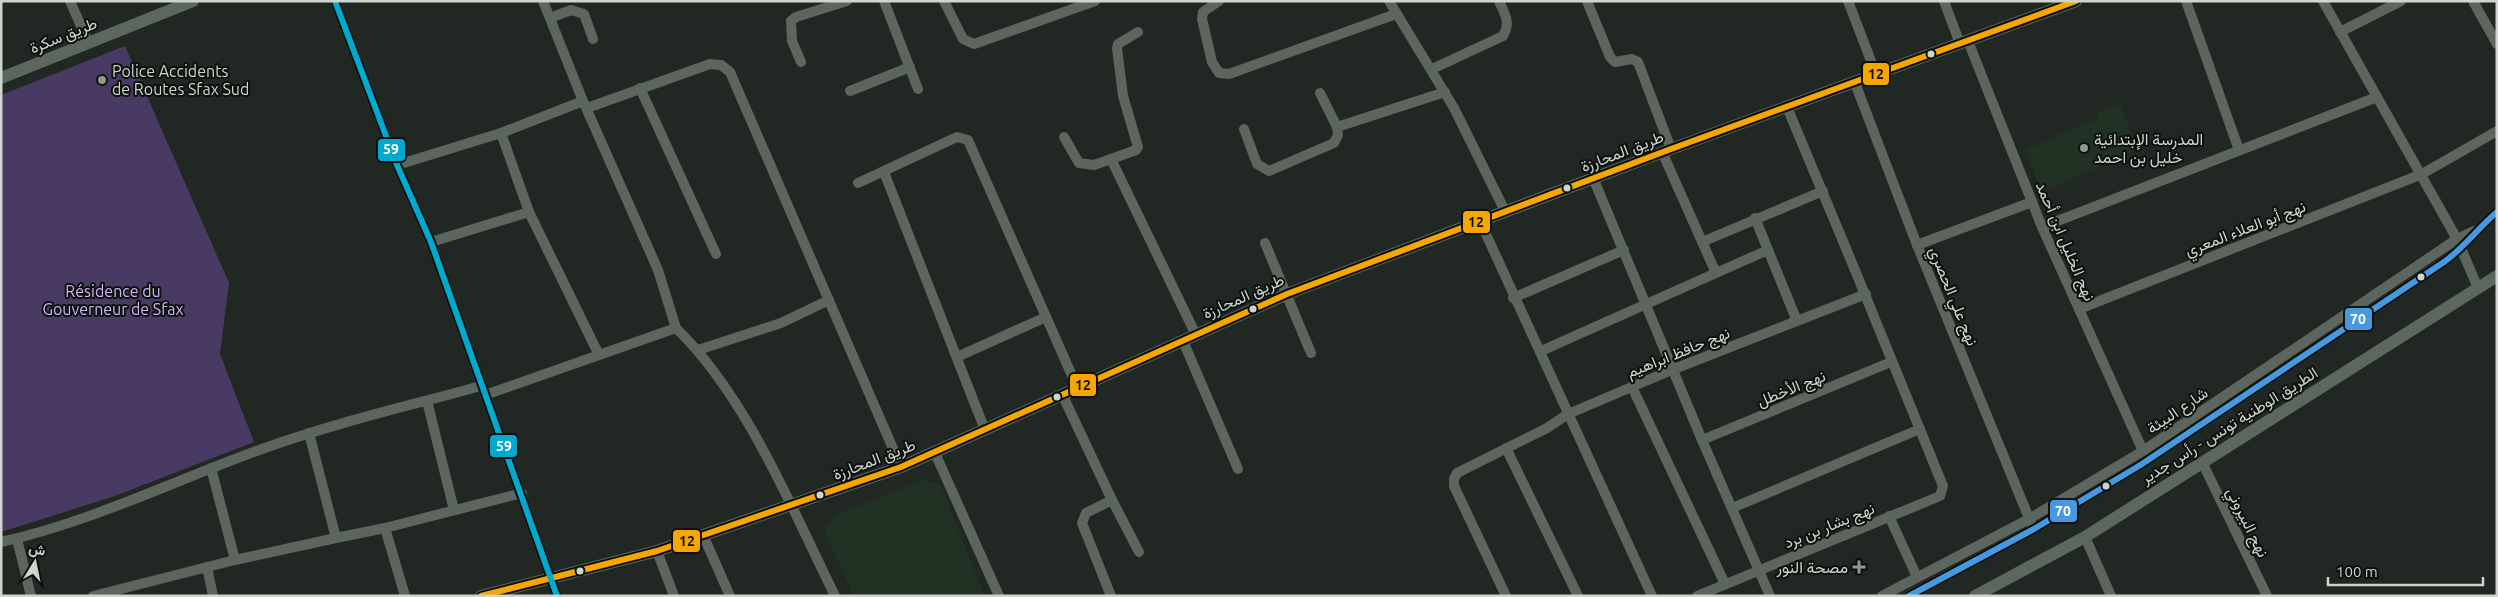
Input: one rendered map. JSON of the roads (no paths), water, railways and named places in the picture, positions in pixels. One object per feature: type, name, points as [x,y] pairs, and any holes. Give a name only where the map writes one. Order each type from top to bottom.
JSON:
[{"type":"main road","name":"طريق سكرة","points":[[1,78],[194,1]]},
{"type":"main road","name":"طريق المحارزة","points":[[481,596],[552,576],[657,552],[901,468],[1077,387],[1287,294],[1505,211],[1594,180],[1667,151],[2076,1]]},
{"type":"main road","name":"الطريق الوطنية تونس - رأس جدير","points":[[1976,596],[2085,536],[2497,276]]},
{"type":"street","points":[[70,1],[88,42]]},
{"type":"street","points":[[335,1],[397,165],[431,242],[483,391],[552,576],[557,596]]},
{"type":"street","points":[[543,1],[585,104],[658,270],[676,328],[698,350],[738,406],[791,507],[834,596]]},
{"type":"street","points":[[801,62],[792,41],[791,22],[796,17],[847,1]]},
{"type":"street","points":[[884,1],[918,89]]},
{"type":"street","points":[[944,1],[963,39],[974,44],[1091,2]]},
{"type":"street","points":[[1219,1],[1203,12],[1202,19],[1212,62],[1219,73],[1229,74],[1396,14]]},
{"type":"street","points":[[1432,69],[1503,36],[1508,27],[1508,20],[1499,1]]},
{"type":"street","points":[[1586,1],[1610,57],[1615,62],[1632,59],[1638,62],[1667,151],[1702,242],[1716,272]]},
{"type":"street","points":[[1848,1],[1876,74]]},
{"type":"street","name":"نهج الخليل ابن أحمد","points":[[1944,1],[1964,43],[2042,227],[2143,451]]},
{"type":"street","points":[[2186,1],[2239,150]]},
{"type":"street","points":[[2323,1],[2422,174],[2457,239],[2478,288]]},
{"type":"street","points":[[2340,32],[2401,1]]},
{"type":"street","points":[[2472,1],[2497,44]]},
{"type":"street","points":[[1392,2],[1396,14],[1445,92],[1505,211]]},
{"type":"street","points":[[550,18],[571,10],[584,14],[593,39]]},
{"type":"street","points":[[1064,137],[1078,163],[1094,165],[1136,150],[1138,147],[1125,107],[1117,48],[1118,44],[1138,32]]},
{"type":"street","points":[[397,165],[710,64],[721,65],[730,72],[901,468]]},
{"type":"street","points":[[850,91],[910,67]]},
{"type":"street","name":"نهج علي الحصري","points":[[1855,83],[1917,245],[2031,524]]},
{"type":"street","points":[[640,88],[716,254]]},
{"type":"street","points":[[1337,127],[1445,92]]},
{"type":"street","points":[[1244,129],[1257,164],[1269,171],[1334,142],[1338,135],[1337,127],[1320,93]]},
{"type":"street","points":[[2042,227],[2377,97]]},
{"type":"street","points":[[1732,508],[1920,429],[1891,362],[1866,294],[1787,107]]},
{"type":"street","name":"نهج أبو العلاء المعري","points":[[2079,309],[2422,174],[2497,131]]},
{"type":"street","points":[[501,133],[529,212],[599,355]]},
{"type":"street","points":[[858,183],[957,137],[968,140],[1077,387]]},
{"type":"street","points":[[1111,159],[1196,335]]},
{"type":"street","points":[[884,172],[985,430]]},
{"type":"street","points":[[1594,180],[1702,440],[1770,596]]},
{"type":"street","points":[[1702,242],[1755,218],[1823,191]]},
{"type":"street","points":[[1917,245],[2032,202]]},
{"type":"street","points":[[431,242],[529,212]]},
{"type":"street","name":"شارع البيئة","points":[[1909,596],[2183,438],[2461,250],[2477,229],[2497,212]]},
{"type":"street","points":[[1755,218],[1797,321]]},
{"type":"street","points":[[1480,221],[1513,298],[1541,351],[1652,596]]},
{"type":"street","name":"شارع البيئة","points":[[1882,596],[1917,577],[2031,524],[2143,451],[2457,239],[2477,229]]},
{"type":"street","points":[[1265,243],[1311,353]]},
{"type":"street","points":[[1513,298],[1624,250]]},
{"type":"street","points":[[1541,351],[1768,250]]},
{"type":"street","name":"نهج حافظ ابراهيم","points":[[1506,596],[1454,486],[1454,479],[1457,473],[1547,428],[1568,414],[1674,369],[1866,294]]},
{"type":"street","points":[[698,350],[781,323],[829,300]]},
{"type":"street","points":[[957,358],[1046,317]]},
{"type":"street","points":[[1,542],[17,539],[111,508],[211,468],[309,433],[427,401],[483,391],[599,355],[676,328]]},
{"type":"street","points":[[1183,341],[1238,469]]},
{"type":"street","name":"نهج الأخطل","points":[[1702,440],[1891,362]]},
{"type":"street","points":[[1632,387],[1725,584]]},
{"type":"street","points":[[1062,394],[1139,552]]},
{"type":"street","points":[[427,401],[454,510]]},
{"type":"street","name":"نهج بشار بن برد","points":[[1697,596],[1940,496],[1943,486],[1920,429]]},
{"type":"street","points":[[309,433],[336,538]]},
{"type":"street","points":[[1506,448],[1578,596]]},
{"type":"street","points":[[935,453],[999,596]]},
{"type":"street","name":"نهج البيروني","points":[[2202,462],[2267,596]]},
{"type":"street","points":[[211,468],[235,560]]},
{"type":"street","points":[[93,596],[235,560],[385,528],[522,493]]},
{"type":"street","points":[[1111,596],[1082,523],[1086,513],[1112,500]]},
{"type":"street","points":[[1889,516],[1917,577]]},
{"type":"street","points":[[385,528],[405,596]]},
{"type":"street","points":[[703,535],[730,596]]},
{"type":"street","points":[[2085,536],[2111,596]]},
{"type":"street","points":[[17,539],[31,596]]},
{"type":"street","points":[[657,552],[674,596]]},
{"type":"street","points":[[207,567],[213,596]]},
{"type":"place","name":"Police Accidents de Routes Sfax Sud","points":[[102,80]]},
{"type":"place","name":"المدرسة الإبتدائية خليل بن احمد","points":[[2084,148]]},
{"type":"place","name":"مصحة النور","points":[[1859,567]]},
{"type":"park label","name":"Résidence du Gouverneur de Sfax","points":[[113,300]]}]
